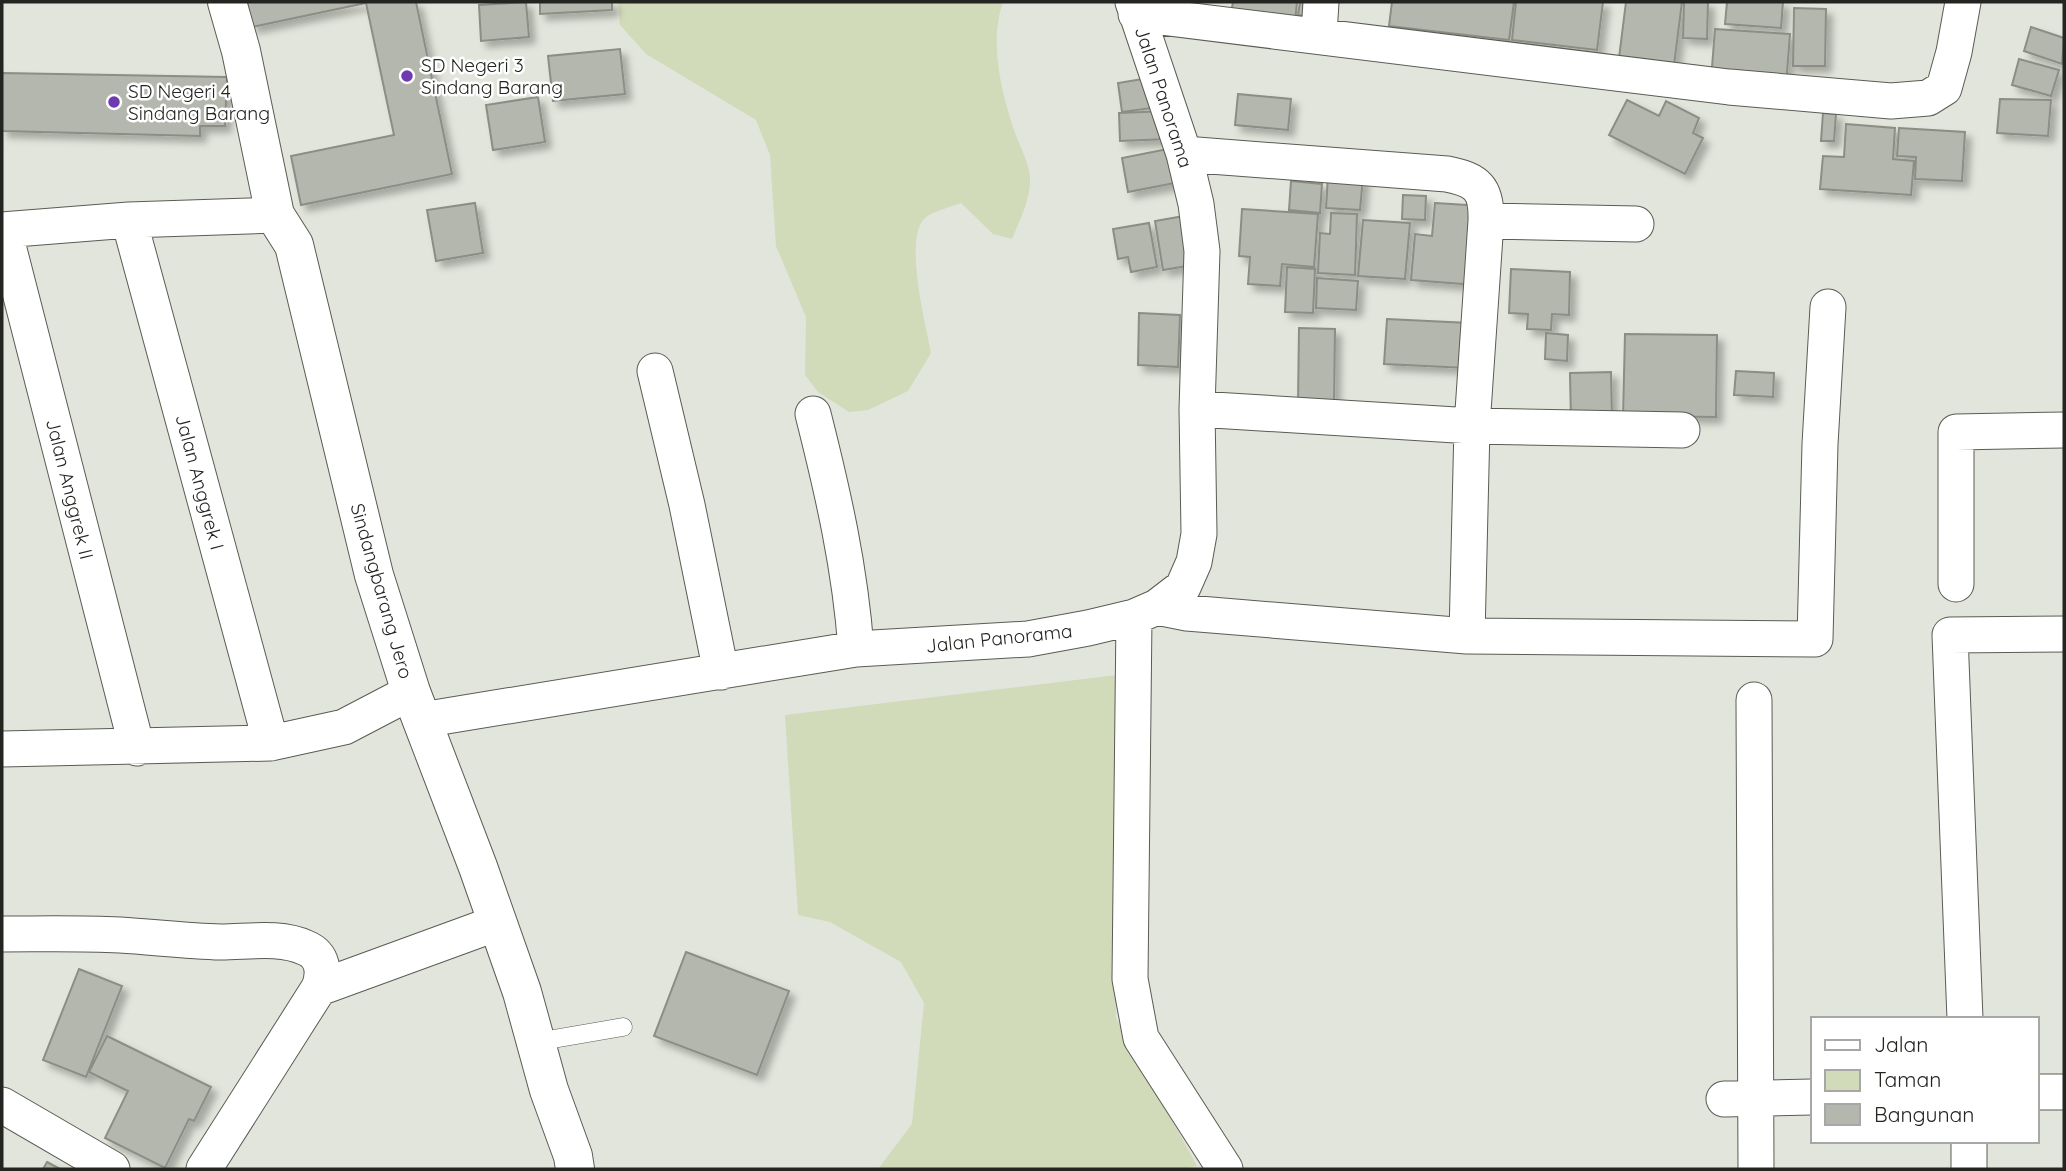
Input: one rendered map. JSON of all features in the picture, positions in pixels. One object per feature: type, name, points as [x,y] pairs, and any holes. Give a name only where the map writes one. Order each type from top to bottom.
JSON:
[{"type":"street","name":"Sindangbarang Jero","points":[[227,2],[241,51],[275,215],[294,245],[374,575],[417,706],[497,923],[575,1169]]},
{"type":"street","points":[[1135,8],[1320,18],[1741,88],[1918,101],[1944,88],[1963,2]]},
{"type":"street","name":"Jalan Panorama","points":[[2,749],[271,743],[344,727],[417,706],[721,672],[856,649],[1028,639],[1088,628],[1145,612],[1183,587],[1194,562],[1199,534],[1197,409],[1202,251],[1196,204],[1184,154],[1135,8]]},
{"type":"street","points":[[1184,154],[1447,174],[1465,178],[1478,186],[1486,205],[1486,221],[1472,426],[1467,636]]},
{"type":"street","points":[[3,230],[129,220],[275,215]]},
{"type":"street","name":"Jalan Anggrek I","points":[[129,220],[271,743]]},
{"type":"street","points":[[1486,221],[1636,224]]},
{"type":"street","name":"Jalan Anggrek II","points":[[3,230],[137,748]]},
{"type":"street","points":[[1225,1169],[1141,1038],[1130,979],[1145,612],[1187,613],[1467,636],[1815,639],[1819,444],[1828,307]]},
{"type":"street","points":[[655,371],[687,505],[721,672]]},
{"type":"street","points":[[1197,409],[1472,426],[1682,430]]},
{"type":"street","points":[[813,414],[843,540],[852,593],[856,649]]},
{"type":"street","points":[[1956,584],[1956,432],[2064,430]]},
{"type":"street","points":[[1965,1017],[1950,635],[2064,634]]},
{"type":"street","points":[[1754,700],[1740,1098],[1756,1169]]},
{"type":"street","points":[[319,988],[497,923]]},
{"type":"street","points":[[2,934],[89,934],[219,942],[287,942],[307,948],[317,955],[324,974],[319,988],[204,1169]]},
{"type":"street","points":[[2038,1092],[2064,1092]]},
{"type":"street","points":[[1740,1098],[1811,1097]]},
{"type":"street","points":[[2,1105],[112,1169]]},
{"type":"street","points":[[1969,1143],[1969,1169]]},
{"type":"lane","points":[[536,1042],[623,1027]]},
{"type":"green space","points":[[618,2],[1003,2],[997,33],[998,66],[1009,115],[1029,171],[1027,201],[1012,239],[993,234],[961,203],[925,218],[919,228],[916,262],[931,353],[908,391],[868,410],[849,412],[818,392],[805,375],[806,317],[776,246],[770,155],[756,120],[646,54],[620,25]]},
{"type":"green space","points":[[1117,675],[1116,1018],[1197,1166],[1183,1169],[878,1169],[912,1124],[924,1003],[901,962],[830,922],[798,915],[785,715]]},
{"type":"building","name":"SD Negeri 3 Sindang Barang","points":[[247,2],[416,2],[452,174],[301,205],[291,156],[394,135],[366,3],[252,27]]},
{"type":"building","points":[[526,2],[529,37],[481,41],[479,5]]},
{"type":"building","points":[[540,2],[612,2],[612,10],[540,14]]},
{"type":"building","points":[[1233,2],[1297,2],[1295,21],[1231,13]]},
{"type":"building","points":[[1300,2],[1316,2],[1314,17],[1298,15]]},
{"type":"building","points":[[1392,2],[1514,2],[1509,40],[1389,26]]},
{"type":"building","points":[[1516,2],[1603,2],[1597,50],[1512,40]]},
{"type":"building","points":[[1626,2],[1682,2],[1674,65],[1619,58]]},
{"type":"building","points":[[1684,2],[1708,2],[1707,39],[1683,38]]},
{"type":"building","points":[[1727,2],[1783,2],[1781,28],[1725,24]]},
{"type":"building","points":[[1794,8],[1826,9],[1825,66],[1793,66]]},
{"type":"building","points":[[2031,27],[2064,38],[2062,64],[2024,51]]},
{"type":"building","points":[[1715,29],[1790,34],[1786,85],[1711,80]]},
{"type":"building","points":[[620,49],[625,94],[553,101],[548,56]]},
{"type":"building","points":[[2019,59],[2059,70],[2051,96],[2012,85]]},
{"type":"building","name":"SD Negeri 4 Sindang Barang","points":[[2,73],[227,77],[225,126],[200,126],[200,136],[2,131]]},
{"type":"building","points":[[1155,77],[1159,107],[1122,112],[1118,83]]},
{"type":"building","points":[[1238,94],[1291,99],[1288,130],[1235,125]]},
{"type":"building","points":[[538,97],[545,142],[493,150],[486,105]]},
{"type":"building","points":[[2000,99],[2051,100],[2048,136],[1997,133]]},
{"type":"building","points":[[1627,100],[1659,116],[1666,101],[1699,118],[1693,133],[1703,138],[1685,174],[1609,135]]},
{"type":"building","points":[[1167,111],[1168,139],[1120,141],[1119,113]]},
{"type":"building","points":[[1823,113],[1836,114],[1834,141],[1821,141]]},
{"type":"building","points":[[1846,124],[1895,128],[1893,159],[1914,161],[1911,195],[1820,189],[1823,156],[1844,157]]},
{"type":"building","points":[[1899,128],[1965,132],[1962,181],[1915,179],[1916,157],[1897,156]]},
{"type":"building","points":[[1173,148],[1180,182],[1128,192],[1122,158]]},
{"type":"building","points":[[1328,175],[1363,177],[1360,210],[1326,208]]},
{"type":"building","points":[[1291,181],[1322,184],[1320,213],[1289,210]]},
{"type":"building","points":[[1403,195],[1426,196],[1425,220],[1402,219]]},
{"type":"building","points":[[475,203],[483,253],[436,261],[427,210]]},
{"type":"building","points":[[1435,203],[1483,206],[1476,285],[1411,280],[1415,234],[1432,236]]},
{"type":"building","points":[[1242,209],[1318,214],[1314,267],[1282,264],[1280,286],[1248,284],[1250,257],[1239,256]]},
{"type":"building","points":[[1331,213],[1357,214],[1355,275],[1318,273],[1320,233],[1330,234]]},
{"type":"building","points":[[1184,216],[1193,265],[1163,270],[1155,221]]},
{"type":"building","points":[[1363,220],[1410,223],[1405,279],[1358,276]]},
{"type":"building","points":[[1149,223],[1157,267],[1131,272],[1128,257],[1118,259],[1113,229]]},
{"type":"building","points":[[1287,267],[1315,269],[1313,313],[1285,312]]},
{"type":"building","points":[[1511,269],[1570,272],[1569,315],[1552,314],[1551,330],[1527,329],[1528,314],[1509,313]]},
{"type":"building","points":[[1317,278],[1358,281],[1356,310],[1316,308]]},
{"type":"building","points":[[1139,313],[1180,315],[1178,367],[1138,365]]},
{"type":"building","points":[[1387,319],[1469,323],[1467,368],[1384,364]]},
{"type":"building","points":[[1299,328],[1335,329],[1334,405],[1298,404]]},
{"type":"building","points":[[1546,333],[1568,335],[1567,361],[1545,359]]},
{"type":"building","points":[[1625,334],[1717,335],[1716,417],[1623,416]]},
{"type":"building","points":[[1736,371],[1774,373],[1773,397],[1734,395]]},
{"type":"building","points":[[1611,372],[1612,419],[1571,421],[1570,373]]},
{"type":"building","points":[[686,952],[789,991],[757,1075],[654,1036]]},
{"type":"building","points":[[79,969],[122,986],[86,1077],[43,1060]]},
{"type":"building","points":[[107,1036],[211,1087],[194,1121],[189,1119],[165,1168],[105,1138],[128,1091],[89,1072]]},
{"type":"building","points":[[47,1162],[60,1169],[43,1169]]},
{"type":"place","name":"SD Negeri 3 Sindang Barang","points":[[407,76]]},
{"type":"place","name":"SD Negeri 4 Sindang Barang","points":[[114,102]]}]
